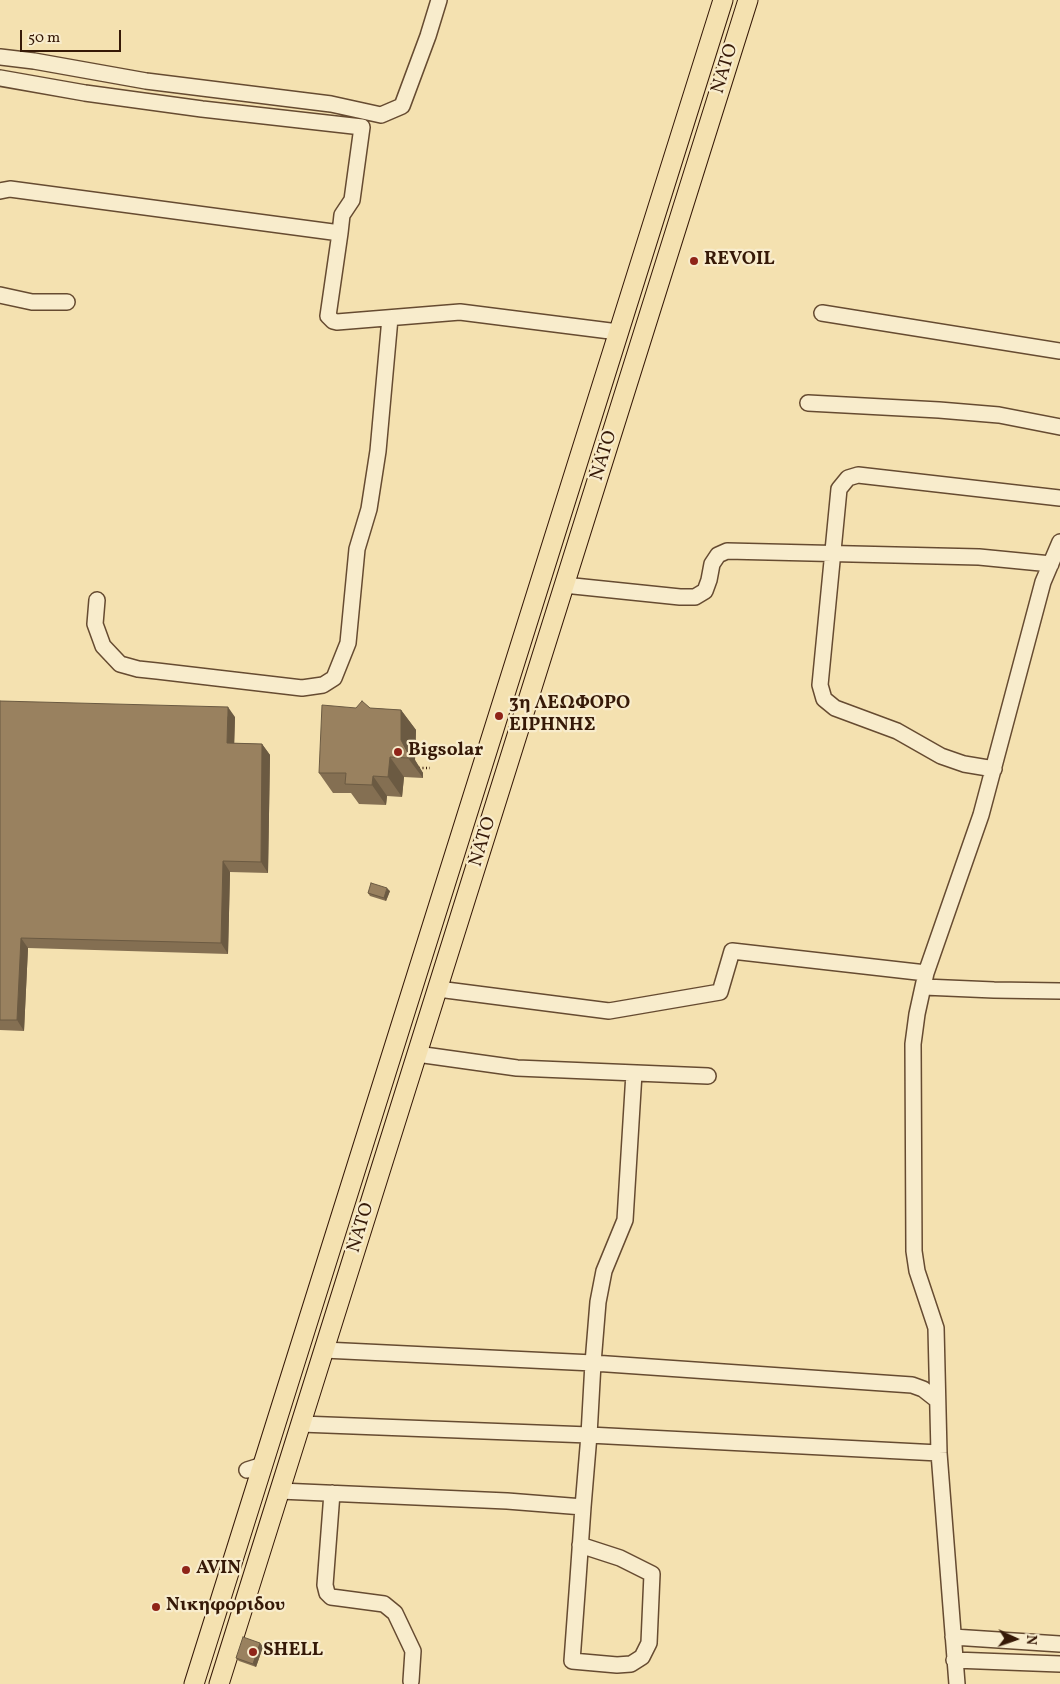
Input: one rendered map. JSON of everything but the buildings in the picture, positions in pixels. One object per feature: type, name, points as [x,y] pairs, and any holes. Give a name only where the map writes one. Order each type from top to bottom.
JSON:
[{"type":"main road","name":"ΝΑΤΟ","points":[[194,1684],[255,1468],[723,0]]},
{"type":"main road","name":"ΝΑΤΟ","points":[[219,1684],[748,0]]},
{"type":"street","points":[[0,57],[34,61],[146,81],[331,104],[381,115],[402,106],[439,0]]},
{"type":"street","points":[[0,78],[85,93],[202,109],[362,126],[352,200],[342,215],[328,316],[333,321],[460,312],[618,332]]},
{"type":"street","points":[[3,187],[340,233]]},
{"type":"street","points":[[0,295],[32,302],[67,302]]},
{"type":"street","points":[[822,313],[1060,351]]},
{"type":"street","points":[[97,600],[94,624],[103,646],[120,664],[138,669],[302,688],[323,685],[334,678],[348,643],[357,549],[369,508],[378,451],[390,318]]},
{"type":"street","points":[[808,403],[999,415],[1060,427]]},
{"type":"street","points":[[994,769],[964,764],[941,756],[897,731],[835,708],[824,699],[820,685],[839,489],[844,481],[853,476],[863,476],[1060,498]]},
{"type":"street","points":[[957,1684],[939,1453],[936,1400],[936,1328],[917,1271],[914,1251],[913,1044],[917,1014],[925,980],[981,815],[1043,582],[1060,542]]},
{"type":"street","points":[[564,585],[695,597],[705,591],[712,564],[718,555],[727,551],[979,557],[1050,564]]},
{"type":"street","points":[[438,989],[609,1011],[720,992],[732,951],[994,990],[1060,991]]},
{"type":"street","points":[[417,1054],[517,1068],[708,1076]]},
{"type":"street","points":[[580,1545],[620,1558],[652,1574],[649,1643],[642,1657],[631,1664],[617,1665],[572,1661],[580,1545],[589,1435],[598,1302],[604,1271],[625,1220],[634,1073]]},
{"type":"street","points":[[324,1350],[593,1363],[912,1385],[923,1389],[936,1400]]},
{"type":"street","points":[[301,1424],[589,1435],[939,1453]]},
{"type":"street","points":[[280,1491],[507,1501],[583,1507]]},
{"type":"street","points":[[332,1493],[326,1593],[339,1598],[384,1604],[396,1613],[413,1651],[411,1681]]},
{"type":"street","points":[[953,1638],[1060,1644]]},
{"type":"street","points":[[954,1660],[1060,1664]]},
{"type":"path","points":[[420,768],[430,768]]},
{"type":"place","name":"REVOIL","points":[[694,261]]},
{"type":"place","name":"3η ΛΕΩΦΟΡΟ ΕΙΡΗΝΗΣ","points":[[499,716]]},
{"type":"place","name":"Bigsolar","points":[[398,752]]},
{"type":"place","name":"AVIN","points":[[186,1570]]},
{"type":"place","name":"Νικηφοριδου","points":[[156,1607]]},
{"type":"place","name":"SHELL","points":[[253,1652]]}]
